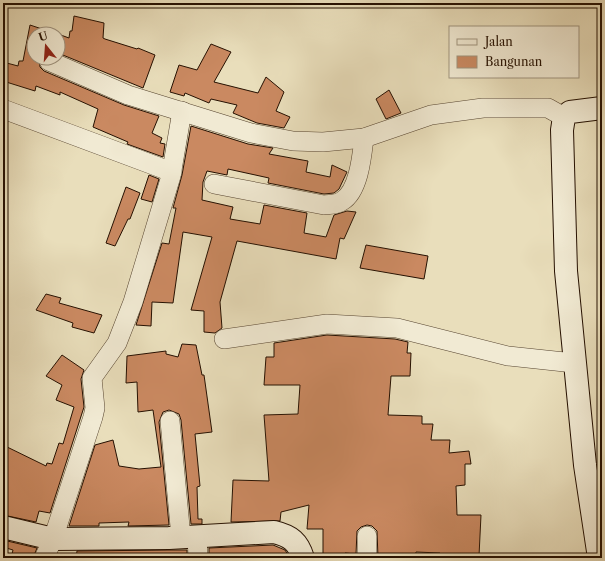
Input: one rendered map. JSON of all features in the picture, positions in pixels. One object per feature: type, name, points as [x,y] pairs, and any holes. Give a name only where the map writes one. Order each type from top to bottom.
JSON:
[{"type":"street","points":[[60,66],[128,95],[240,130],[280,139],[323,142],[371,136],[431,115],[483,108],[548,108],[561,115],[570,112],[602,108]]},
{"type":"street","points":[[3,109],[172,172]]},
{"type":"street","points":[[44,558],[53,539],[93,417],[94,408],[92,378],[117,343],[133,302],[172,172],[182,111]]},
{"type":"street","points":[[561,115],[566,271],[585,465],[599,558]]},
{"type":"street","points":[[214,184],[324,205],[339,203],[350,195],[371,136]]},
{"type":"street","points":[[224,339],[327,324],[397,328],[508,356],[574,363]]},
{"type":"street","points":[[170,421],[189,536],[198,558]]},
{"type":"street","points":[[3,527],[53,539],[189,536],[274,532],[288,536],[294,540],[303,558]]},
{"type":"street","points":[[367,536],[367,558]]},
{"type":"building","points":[[74,16],[104,23],[103,38],[137,49],[138,48],[155,55],[143,88],[66,56],[66,37],[69,38],[70,31],[72,31]]},
{"type":"building","points":[[211,44],[231,52],[214,82],[258,93],[266,77],[284,92],[276,111],[290,117],[284,128],[257,123],[233,113],[237,105],[211,99],[209,103],[185,93],[184,96],[170,92],[179,65],[197,70]]},
{"type":"building","points":[[26,46],[26,66],[40,66],[44,71],[124,105],[159,116],[152,133],[162,138],[160,143],[165,144],[163,157],[127,144],[128,142],[93,127],[98,109],[60,92],[60,95],[36,86],[35,91],[3,81],[3,62],[18,66],[19,61],[23,61]]},
{"type":"building","points":[[389,90],[401,113],[386,119],[376,99]]},
{"type":"building","points":[[191,126],[248,144],[273,148],[269,154],[308,161],[306,172],[330,177],[332,165],[347,172],[339,189],[334,193],[324,194],[268,183],[269,178],[228,169],[227,175],[207,171],[203,182],[202,200],[233,207],[230,219],[260,224],[264,205],[307,213],[304,233],[326,237],[334,215],[347,211],[356,212],[344,239],[340,238],[336,259],[237,241],[220,302],[222,328],[215,333],[204,332],[204,311],[191,310],[212,237],[183,232],[173,303],[152,302],[151,326],[136,325],[162,243],[169,244],[176,208],[173,208],[182,175]]},
{"type":"building","points":[[149,175],[159,179],[152,202],[141,199]]},
{"type":"building","points":[[126,187],[140,193],[130,219],[128,219],[115,246],[106,243]]},
{"type":"building","points":[[366,245],[428,256],[424,279],[360,268]]},
{"type":"building","points":[[46,294],[61,298],[59,303],[102,315],[94,333],[72,327],[73,323],[36,310]]},
{"type":"building","points":[[327,335],[395,339],[408,342],[407,353],[411,353],[410,376],[391,376],[388,415],[422,416],[422,424],[433,424],[431,440],[450,440],[449,453],[469,451],[471,464],[465,464],[465,485],[456,486],[457,515],[481,515],[479,556],[440,558],[440,553],[416,552],[415,558],[378,558],[377,531],[372,526],[367,525],[361,527],[357,531],[356,554],[345,553],[344,558],[323,558],[323,529],[307,529],[309,505],[281,512],[280,521],[231,522],[233,480],[269,481],[264,415],[298,414],[300,385],[264,385],[266,357],[274,357],[274,343]]},
{"type":"building","points":[[182,344],[196,345],[202,375],[204,375],[212,432],[195,434],[200,486],[197,487],[198,519],[202,519],[202,524],[191,524],[181,420],[179,414],[169,410],[163,412],[159,422],[169,525],[128,526],[129,522],[99,523],[99,526],[69,526],[95,445],[113,440],[119,466],[139,469],[161,467],[153,410],[138,412],[137,382],[126,383],[127,356],[166,351],[166,354],[178,357]]},
{"type":"building","points":[[62,355],[84,370],[81,379],[84,407],[50,513],[39,511],[36,522],[3,515],[3,445],[46,466],[47,463],[52,464],[59,443],[63,444],[74,407],[56,400],[62,385],[46,376]]},
{"type":"building","points":[[3,540],[37,548],[33,558],[11,558],[13,550],[3,547]]},
{"type":"building","points":[[273,545],[285,550],[290,558],[209,558],[209,548]]},
{"type":"building","points":[[187,550],[187,558],[76,558],[77,551]]}]
